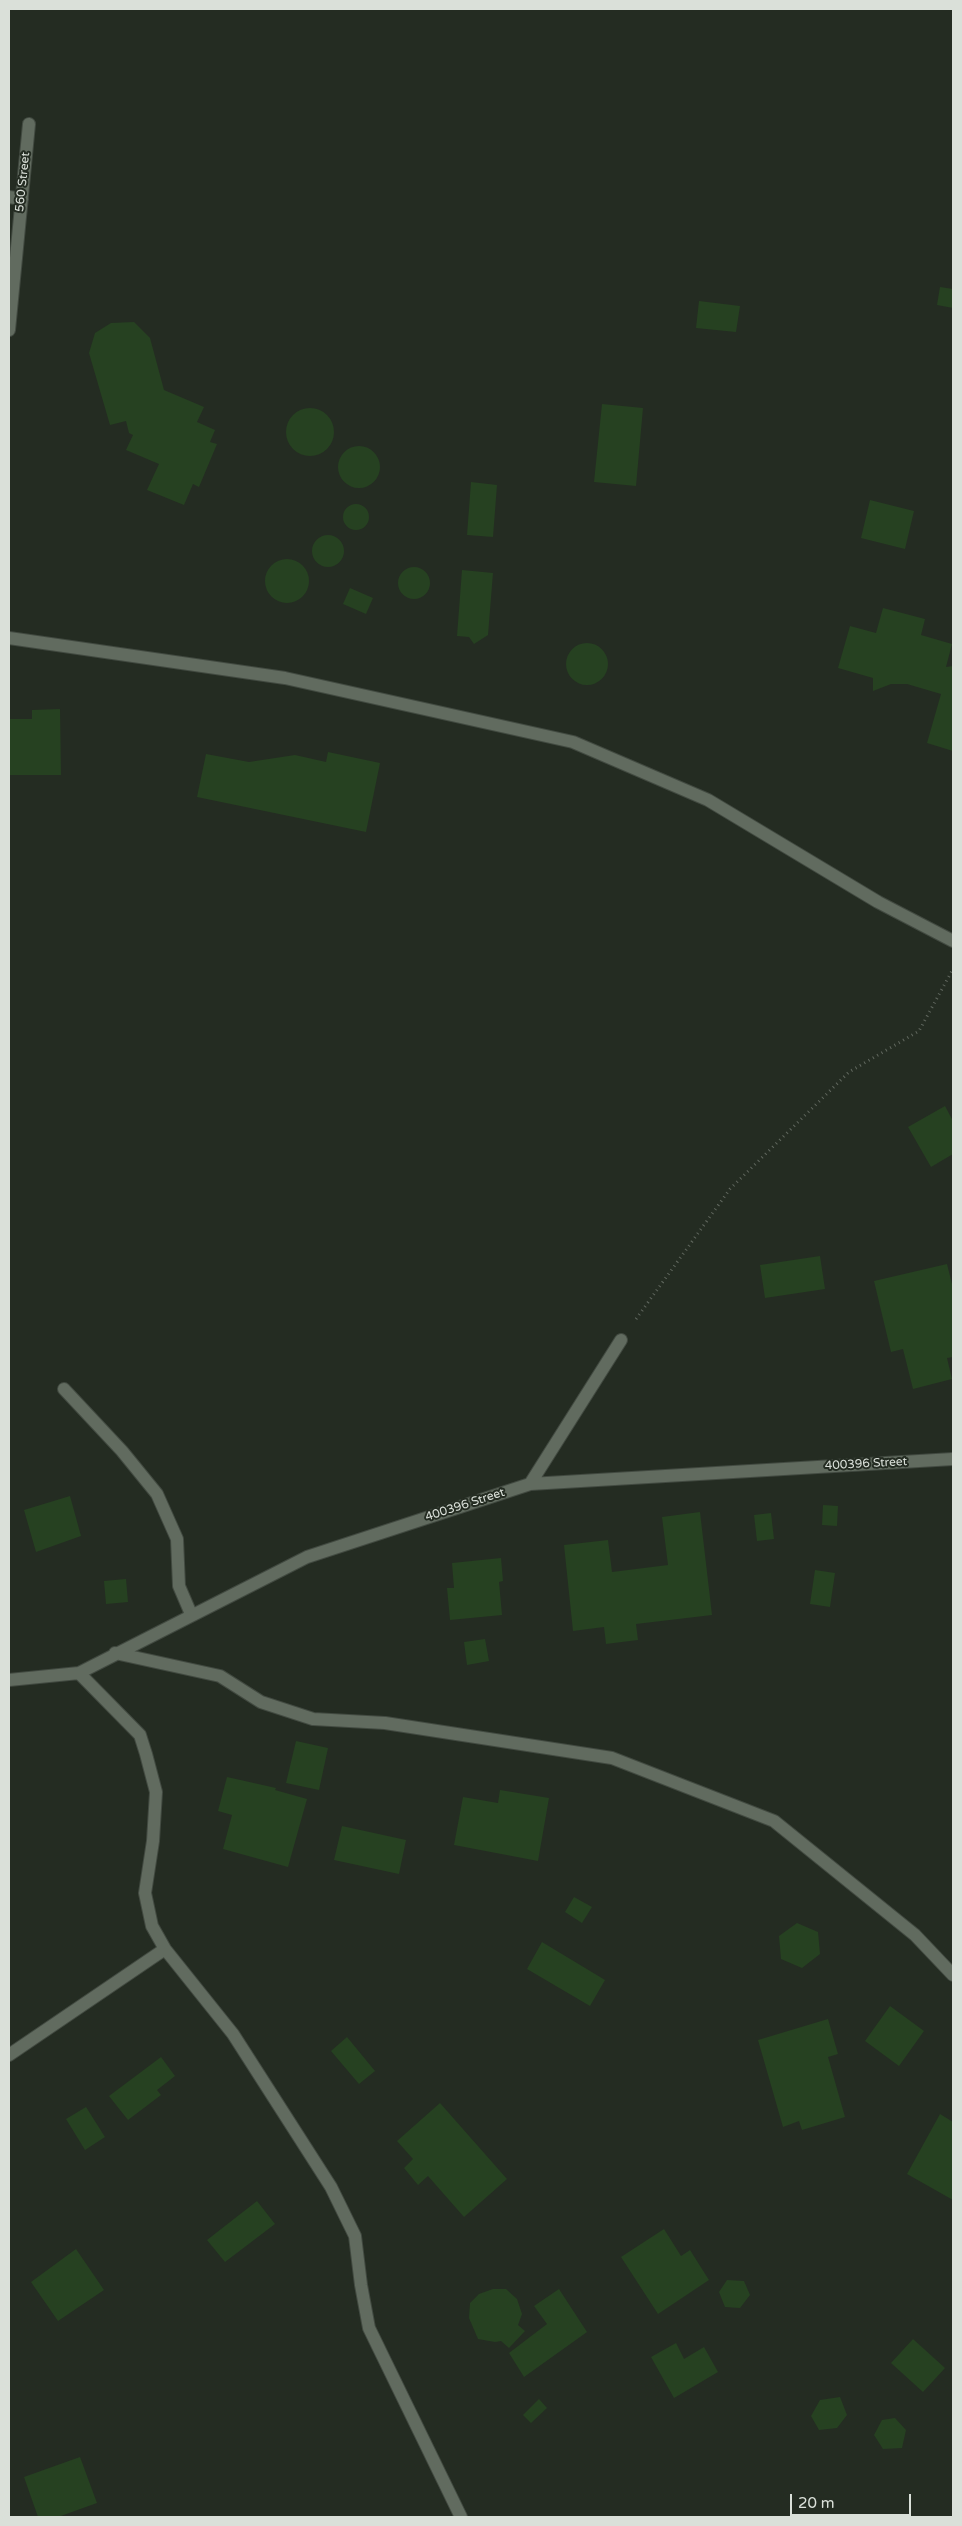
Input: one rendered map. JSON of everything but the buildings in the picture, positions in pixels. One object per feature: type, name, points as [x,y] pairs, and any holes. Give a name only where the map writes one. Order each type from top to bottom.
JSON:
[{"type":"street","name":"560 Street","points":[[9,330],[29,124]]},
{"type":"street","points":[[9,197],[22,199]]},
{"type":"street","points":[[9,638],[285,678],[573,742],[708,800],[878,902],[953,941]]},
{"type":"street","points":[[530,1484],[621,1340]]},
{"type":"street","points":[[64,1389],[122,1451],[156,1494],[177,1539],[178,1586],[191,1614]]},
{"type":"street","name":"400396 Street","points":[[9,1680],[79,1673],[114,1653],[307,1556],[530,1484],[953,1459]]},
{"type":"street","points":[[114,1653],[220,1676],[261,1702],[313,1719],[385,1723],[612,1758],[774,1821],[915,1935],[953,1975]]},
{"type":"street","points":[[79,1673],[140,1735],[146,1754],[156,1792],[153,1840],[145,1894],[152,1926],[165,1949],[233,2034],[331,2187],[355,2236],[369,2328],[461,2517]]},
{"type":"street","points":[[9,2055],[165,1949]]},
{"type":"path","points":[[621,1340],[730,1189],[849,1072],[919,1031],[953,969]]}]
